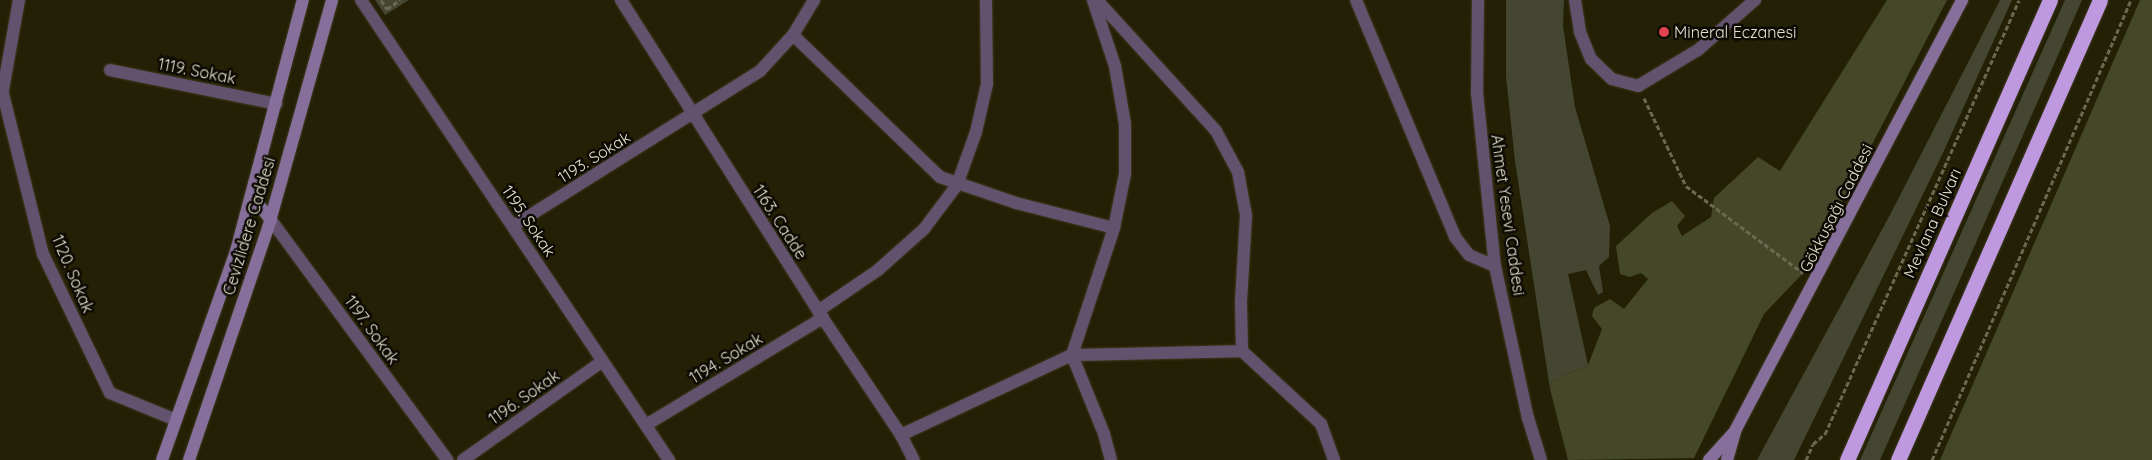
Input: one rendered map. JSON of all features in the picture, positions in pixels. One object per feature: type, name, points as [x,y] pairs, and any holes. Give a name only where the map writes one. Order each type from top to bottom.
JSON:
[{"type":"highway","name":"Mevlana Bulvarı","points":[[1847,460],[2050,0]]},
{"type":"highway","points":[[1898,460],[2100,0]]},
{"type":"main road","name":"Cevizlidere Caddesi","points":[[162,460],[252,196],[303,0]]},
{"type":"main road","name":"Cevizlidere Caddesi","points":[[189,460],[270,220],[332,0]]},
{"type":"main road","name":"Gökkuşağı Caddesi","points":[[1736,429],[1962,0]]},
{"type":"main road","points":[[252,196],[270,220]]},
{"type":"main road","points":[[1709,460],[1736,429]]},
{"type":"main road","points":[[1727,460],[1736,429]]},
{"type":"street","points":[[2,98],[5,44],[19,0]]},
{"type":"street","name":"1195. Sokak","points":[[361,0],[669,460]]},
{"type":"street","name":"1163. Cadde","points":[[621,0],[692,115],[820,314],[901,435],[914,460]]},
{"type":"street","name":"1193. Sokak","points":[[513,226],[760,71],[793,35],[814,0]]},
{"type":"street","name":"1194. Sokak","points":[[646,425],[820,314],[878,270],[924,229],[957,185],[976,132],[987,84],[986,0]]},
{"type":"street","points":[[1093,0],[1115,66],[1125,124],[1125,174],[1114,228],[1072,355],[1104,434],[1111,460]]},
{"type":"street","points":[[1097,0],[1216,131],[1238,172],[1246,216],[1241,303],[1242,351]]},
{"type":"street","points":[[1356,0],[1455,237],[1469,255],[1495,266]]},
{"type":"street","name":"Ahmet Yesevi Caddesi","points":[[1478,0],[1477,93],[1495,266],[1528,418],[1541,460]]},
{"type":"street","points":[[1575,0],[1580,32],[1592,59],[1612,79],[1638,86],[1698,50],[1755,0]]},
{"type":"street","points":[[793,35],[940,177],[957,185],[1114,228]]},
{"type":"street","name":"1119. Sokak","points":[[110,70],[277,104]]},
{"type":"street","name":"1120. Sokak","points":[[2,98],[43,254],[110,393],[176,420]]},
{"type":"street","name":"1197. Sokak","points":[[270,220],[447,460]]},
{"type":"street","points":[[901,435],[1072,355],[1242,351],[1321,424],[1334,460]]},
{"type":"street","name":"1196. Sokak","points":[[463,460],[603,361]]},
{"type":"path","points":[[381,0],[387,9],[400,0]]},
{"type":"path","points":[[1806,460],[1813,444],[1826,434],[2020,0]]},
{"type":"path","points":[[1932,460],[2131,0]]},
{"type":"path","points":[[1638,86],[1686,186],[1807,275],[1802,282]]},
{"type":"green space","points":[[375,0],[409,0],[385,15]]},
{"type":"green space","points":[[1506,0],[1564,0],[1563,26],[1575,107],[1610,226],[1609,257],[1599,266],[1603,292],[1598,295],[1586,270],[1568,274],[1588,365],[1552,381],[1550,389],[1515,161],[1506,76]]},
{"type":"green space","points":[[1887,0],[1947,0],[1808,268],[1764,314],[1694,458],[1568,460],[1550,389],[1552,381],[1588,365],[1602,329],[1592,316],[1594,308],[1610,299],[1624,309],[1648,279],[1641,273],[1630,277],[1620,274],[1616,246],[1652,213],[1672,201],[1685,216],[1677,226],[1682,236],[1711,217],[1714,198],[1758,157],[1780,171]]},
{"type":"green space","points":[[2000,0],[2012,0],[1942,155],[1794,460],[1757,460],[1891,213]]},
{"type":"green space","points":[[2065,0],[2082,0],[1880,460],[1860,460]]},
{"type":"green space","points":[[2140,0],[2152,0],[2152,460],[1940,460]]},
{"type":"place","name":"Mineral Eczanesi","points":[[1664,32]]}]
